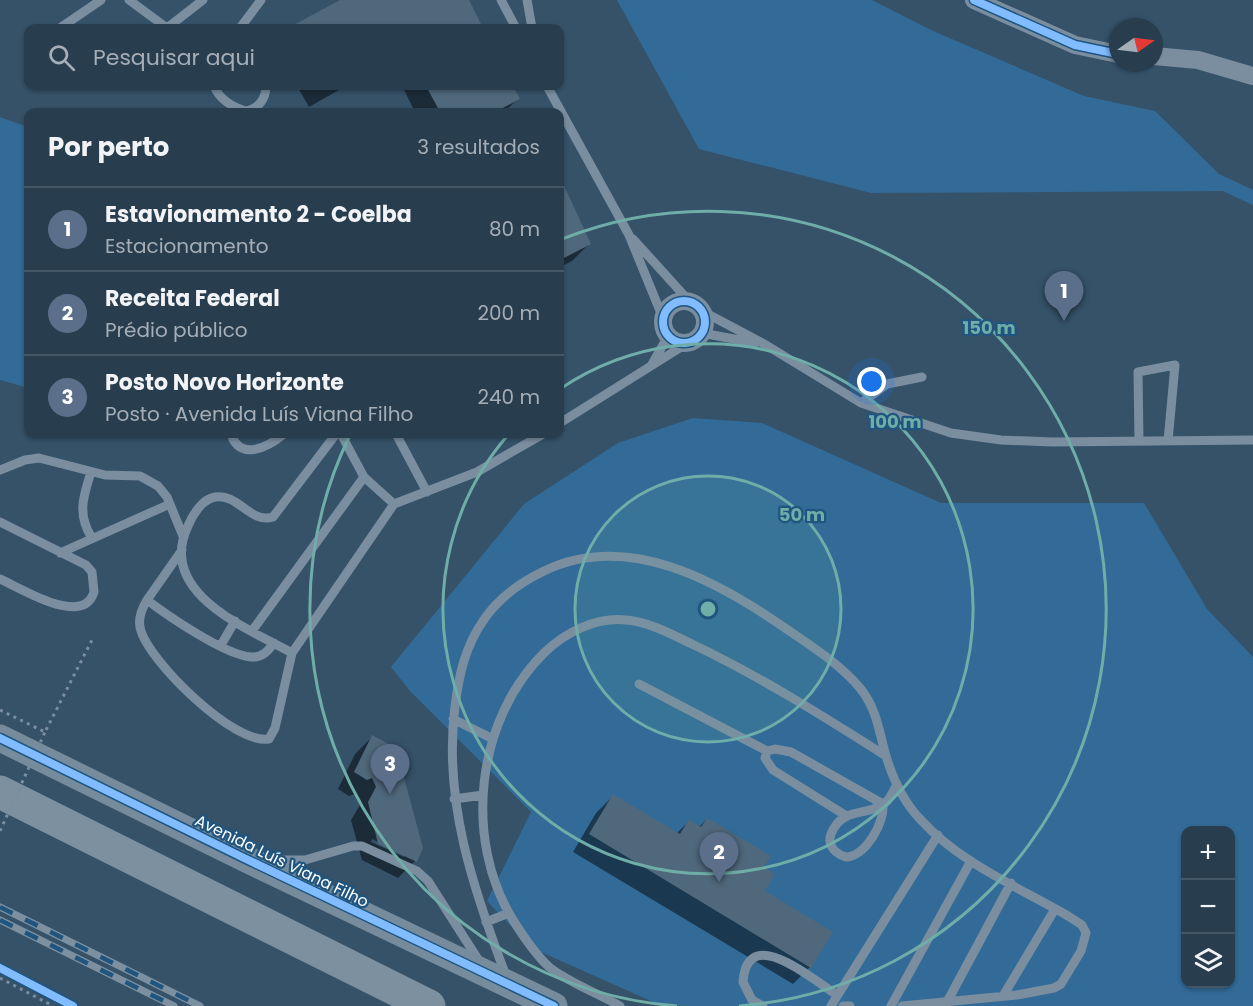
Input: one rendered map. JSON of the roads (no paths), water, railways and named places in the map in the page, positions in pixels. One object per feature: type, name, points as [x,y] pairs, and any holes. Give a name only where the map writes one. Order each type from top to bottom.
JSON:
[{"type":"highway","points":[[0,792],[429,1006]]},
{"type":"main road","name":"Avenida Luís Viana Filho","points":[[0,738],[554,1006]]},
{"type":"street","points":[[974,0],[1075,45],[1109,52]]},
{"type":"street","points":[[1163,57],[1198,60],[1253,76]]},
{"type":"street","points":[[683,301],[696,307],[705,326],[702,333],[686,344],[668,336],[663,318],[670,306],[683,301]]},
{"type":"lane","points":[[66,24],[101,0]]},
{"type":"lane","points":[[129,0],[162,24]]},
{"type":"lane","points":[[172,24],[203,0]]},
{"type":"lane","points":[[243,24],[261,0]]},
{"type":"lane","points":[[501,0],[514,24]]},
{"type":"lane","points":[[527,0],[531,24]]},
{"type":"lane","points":[[216,90],[229,104],[239,108]]},
{"type":"lane","points":[[251,108],[262,101],[266,90]]},
{"type":"lane","points":[[549,90],[559,108]]},
{"type":"lane","points":[[564,117],[629,235],[663,318]]},
{"type":"lane","points":[[629,235],[696,307],[766,345],[861,403],[930,427],[974,438],[1052,442],[1253,440]]},
{"type":"lane","points":[[702,333],[766,345]]},
{"type":"lane","points":[[650,368],[668,336]]},
{"type":"lane","points":[[564,421],[686,344]]},
{"type":"lane","points":[[1139,441],[1138,372],[1175,365],[1168,441]]},
{"type":"lane","points":[[861,403],[887,384],[922,377]]},
{"type":"lane","points":[[233,438],[235,442],[250,450],[262,449],[278,438]]},
{"type":"lane","points":[[292,653],[234,621],[199,596],[183,566],[183,536],[206,500],[215,497],[232,502],[256,517],[263,519],[273,517],[333,438]]},
{"type":"lane","points":[[343,438],[364,477],[394,504]]},
{"type":"lane","points":[[398,438],[427,492]]},
{"type":"lane","points":[[182,550],[147,600],[139,621],[150,650],[200,703],[223,721],[261,740],[273,735],[292,653],[394,504],[477,472],[536,438]]},
{"type":"lane","points":[[0,470],[25,460],[39,458],[91,472],[140,476],[149,479],[158,486],[170,504],[183,536]]},
{"type":"lane","points":[[91,472],[81,512],[83,522],[92,538]]},
{"type":"lane","points":[[252,631],[364,477]]},
{"type":"lane","points":[[60,553],[170,504]]},
{"type":"lane","points":[[0,522],[86,565],[92,572],[94,582],[92,598],[78,608],[69,609],[0,579]]},
{"type":"lane","points":[[498,979],[486,922],[467,864],[454,799],[453,719],[463,661],[474,634],[490,610],[508,592],[538,574],[576,560],[606,555],[633,557],[666,565],[734,596],[823,654],[860,689],[875,713],[886,756],[897,784],[922,822],[971,861],[1082,925],[1086,933],[1082,951],[1068,974],[1054,988],[1003,996],[902,1006]]},
{"type":"lane","points":[[147,600],[170,618],[221,645],[250,657],[262,656],[274,643]]},
{"type":"lane","points":[[620,1006],[549,967],[528,943],[509,913],[497,890],[489,860],[483,795],[491,738],[511,698],[532,665],[554,643],[591,624],[627,620],[674,636],[722,658],[778,688],[886,756]]},
{"type":"lane","points":[[221,645],[234,621]]},
{"type":"lane","points":[[639,684],[767,751],[775,749],[791,752],[883,804]]},
{"type":"lane","points":[[453,719],[491,738]]},
{"type":"lane","points":[[767,751],[765,758],[773,770],[845,814],[874,809],[883,804],[890,798],[897,784]]},
{"type":"lane","points":[[454,799],[483,795]]},
{"type":"lane","points":[[845,814],[830,835],[830,842],[836,852],[852,857],[858,854],[879,826],[883,818],[883,804]]},
{"type":"lane","points":[[831,1006],[938,835]]},
{"type":"lane","points":[[244,858],[305,860],[353,846],[381,852],[417,871],[428,881],[498,979]]},
{"type":"lane","points":[[891,1006],[971,861]]},
{"type":"lane","points":[[947,1002],[1011,883]]},
{"type":"lane","points":[[1003,996],[1056,909]]},
{"type":"lane","points":[[486,922],[509,913]]},
{"type":"lane","points":[[763,1006],[752,1000],[743,982],[747,966],[753,956],[761,954],[785,962],[837,995]]},
{"type":"lane","points":[[843,1006],[850,1006]]},
{"type":"railway","points":[[0,907],[200,1006]]},
{"type":"railway","points":[[0,920],[174,1006]]},
{"type":"place","name":"Estavionamento 2 - Coelba","points":[[1064,321]]},
{"type":"place","name":"Posto Novo Horizonte","points":[[390,794]]},
{"type":"place","name":"Receita Federal","points":[[719,882]]}]
